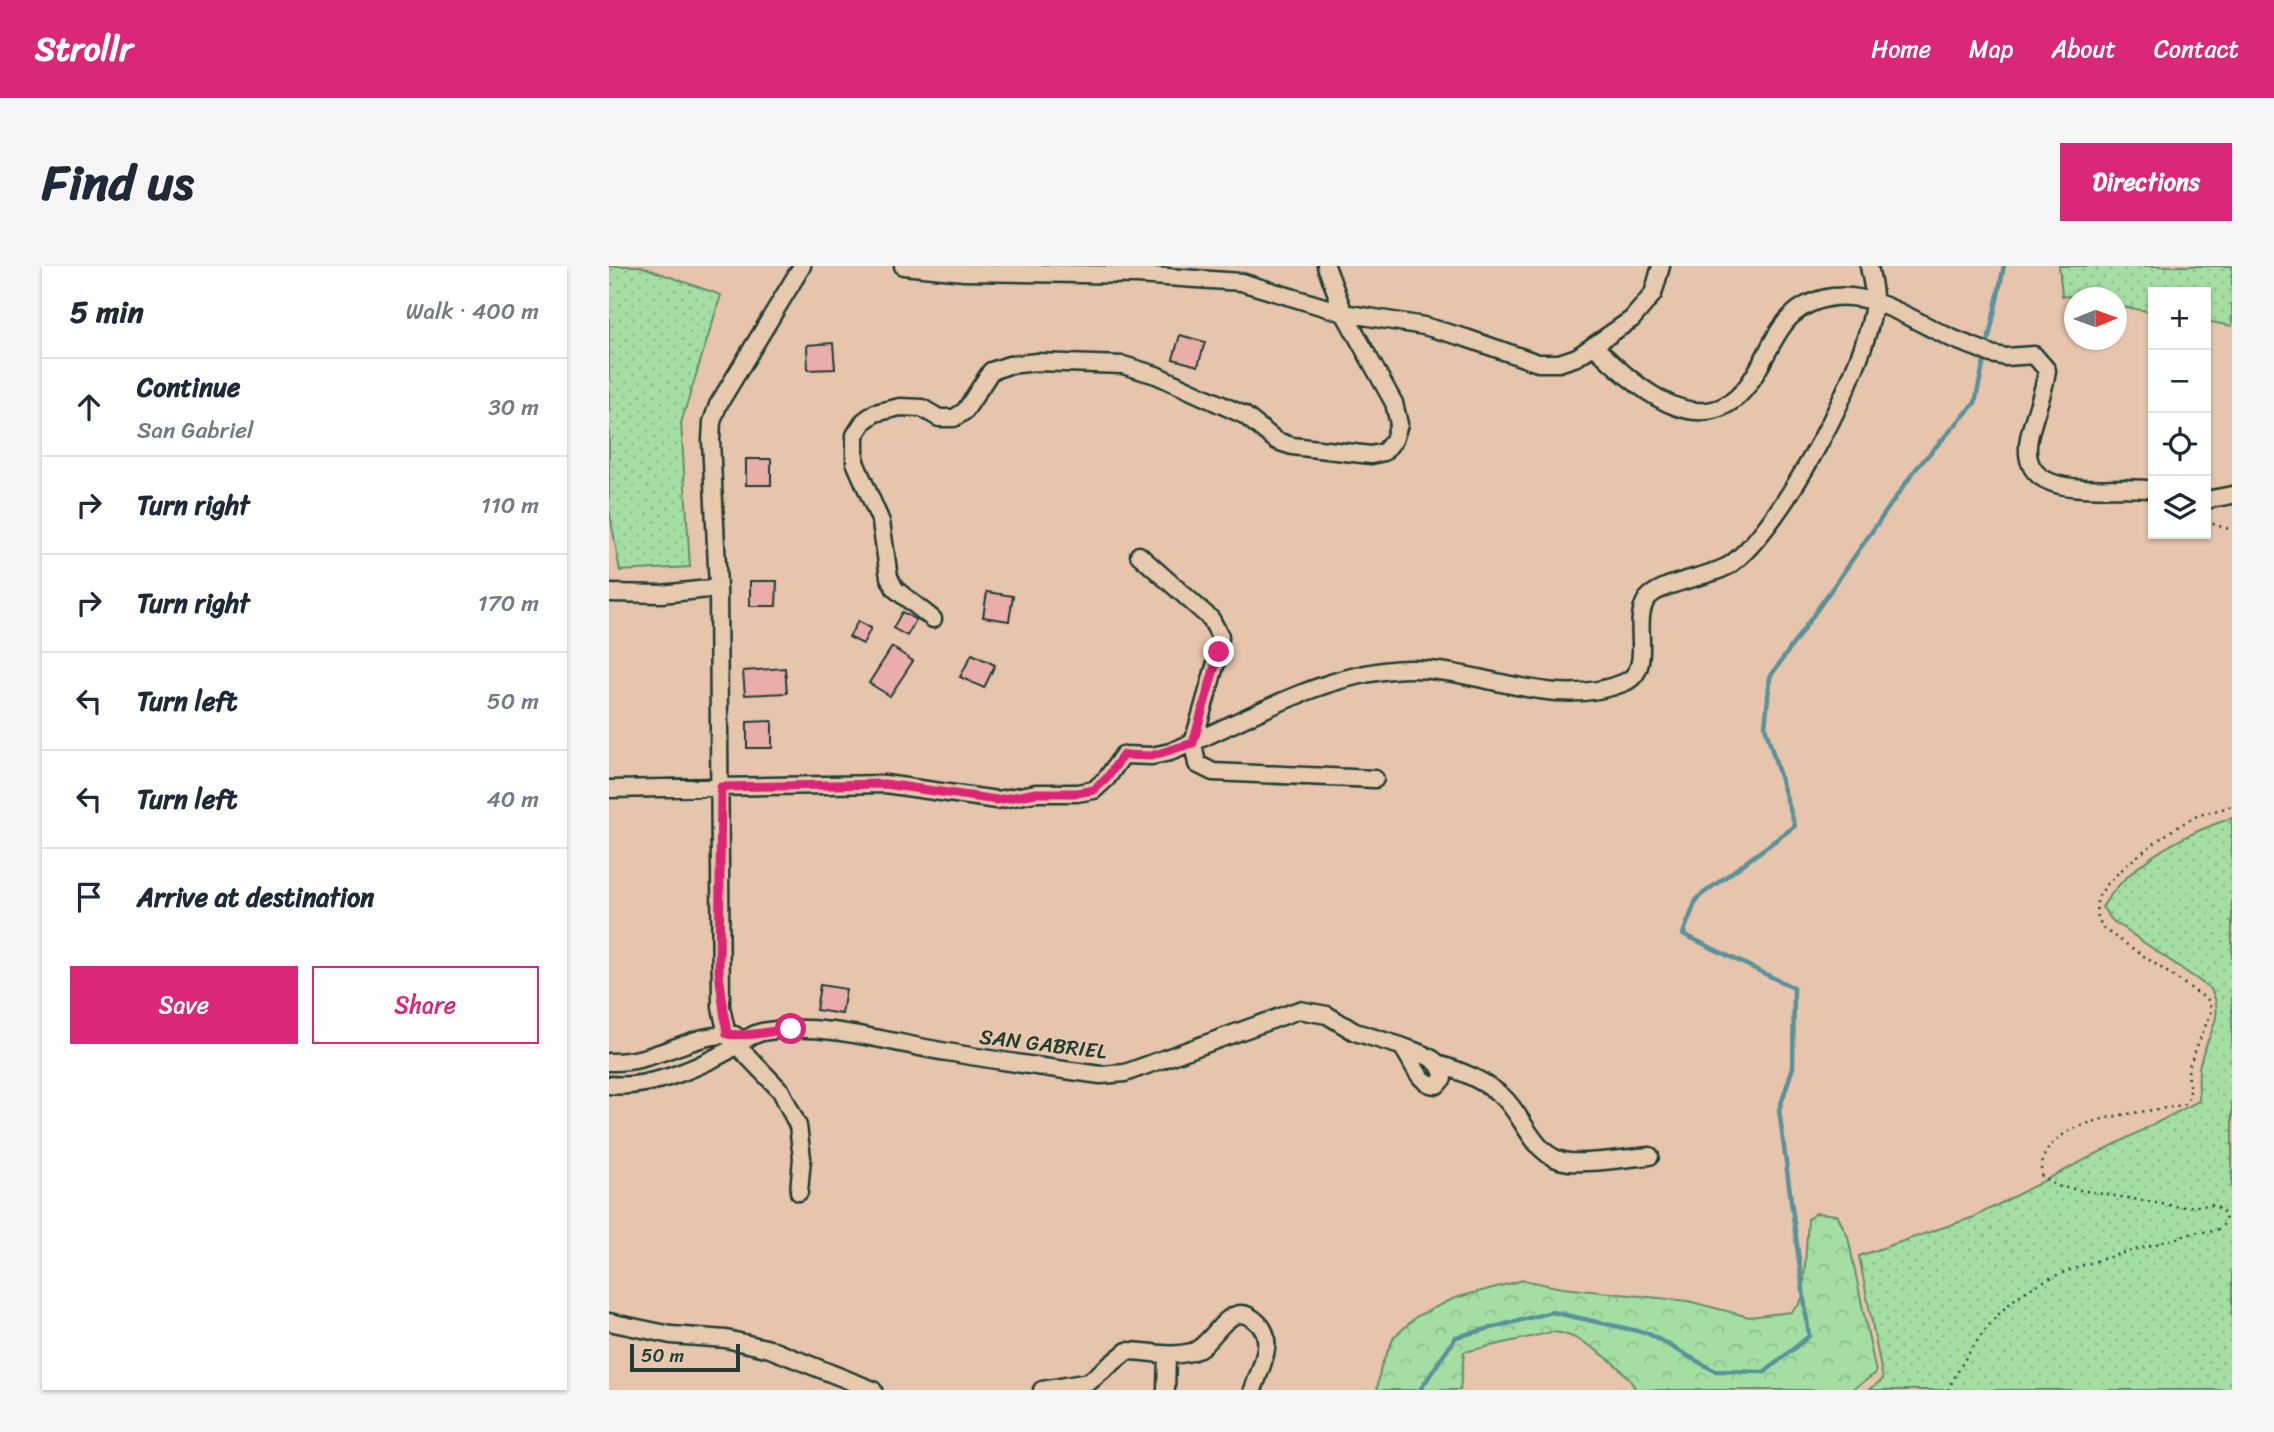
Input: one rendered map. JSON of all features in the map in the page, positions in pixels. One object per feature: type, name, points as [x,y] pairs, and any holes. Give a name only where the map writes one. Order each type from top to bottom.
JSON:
[{"type":"street","points":[[902,266],[1241,282],[1344,313],[1424,326],[1538,363],[1559,363],[1577,357],[1632,319],[1653,294],[1661,266]]},
{"type":"street","points":[[933,619],[895,589],[889,577],[881,522],[855,462],[855,435],[864,421],[875,413],[900,407],[922,408],[939,418],[954,418],[965,411],[991,371],[1009,365],[1037,362],[1123,365],[1156,375],[1244,415],[1277,441],[1292,446],[1371,455],[1384,452],[1394,440],[1399,424],[1394,403],[1344,313],[1326,266]]},
{"type":"street","points":[[609,789],[885,784],[997,800],[1036,793],[1077,793],[1094,790],[1107,778],[1123,755],[1151,756],[1193,743],[1325,684],[1379,671],[1424,670],[1571,693],[1626,683],[1635,675],[1640,665],[1640,626],[1645,601],[1656,591],[1717,572],[1732,563],[1761,531],[1800,477],[1855,373],[1874,301],[1869,266]]},
{"type":"street","points":[[799,1192],[802,1158],[798,1126],[781,1091],[737,1039],[719,973],[721,787],[712,422],[732,380],[805,267]]},
{"type":"street","points":[[1594,346],[1649,396],[1704,412],[1728,406],[1749,384],[1768,346],[1786,319],[1798,310],[1834,297],[1874,301],[1991,354],[2006,357],[2034,355],[2041,362],[2047,370],[2045,393],[2029,438],[2029,453],[2033,466],[2049,481],[2075,489],[2148,490]]},
{"type":"street","points":[[2211,499],[2232,495]]},
{"type":"street","points":[[1139,555],[1211,619],[1220,636],[1219,652],[1193,743],[1197,764],[1213,772],[1375,779]]},
{"type":"street","points":[[609,593],[661,594],[718,588]]},
{"type":"street","name":"SAN GABRIEL","points":[[737,1039],[766,1031],[791,1029],[829,1032],[1101,1075],[1125,1073],[1156,1064],[1299,1010],[1327,1015],[1355,1032],[1401,1046],[1440,1065],[1459,1070],[1504,1097],[1538,1145],[1552,1156],[1567,1162],[1650,1156]]},
{"type":"street","points":[[609,1062],[633,1063],[702,1039],[737,1039]]},
{"type":"street","points":[[609,1086],[636,1084],[672,1075],[737,1039]]},
{"type":"street","points":[[1401,1046],[1420,1078],[1429,1085],[1437,1085],[1443,1078],[1440,1065]]},
{"type":"street","points":[[1042,1390],[1089,1382],[1127,1351],[1167,1356],[1195,1352],[1224,1321],[1240,1314],[1252,1317],[1264,1329],[1267,1345],[1253,1390]]},
{"type":"street","points":[[609,1322],[671,1335],[726,1339],[770,1349],[873,1390]]},
{"type":"street","points":[[1165,1390],[1167,1356]]},
{"type":"path","points":[[2211,524],[2232,530]]},
{"type":"path","points":[[1948,1390],[1989,1325],[2024,1293],[2089,1263],[2134,1253],[2196,1232],[2215,1233],[2226,1220],[2222,1210],[2212,1205],[2180,1207],[2056,1186],[2041,1175],[2041,1162],[2045,1150],[2071,1131],[2108,1117],[2185,1104],[2190,1095],[2188,1068],[2212,1010],[2208,1000],[2104,929],[2097,918],[2098,898],[2108,885],[2155,842],[2195,817],[2232,806]]},
{"type":"green space","points":[[609,266],[640,266],[721,295],[681,423],[690,567],[620,571],[609,509]]},
{"type":"green space","points":[[2059,266],[2232,266],[2232,326],[2211,322],[2211,287],[2148,287],[2148,311],[2127,308],[2127,287],[2064,287],[2062,296]]},
{"type":"green space","points":[[2232,818],[2232,1390],[1869,1390],[1883,1379],[1859,1256],[1974,1217],[2199,1101],[2199,1068],[2217,1010],[2211,989],[2113,921],[2102,907],[2128,876],[2159,852],[2194,833]]},
{"type":"green space","points":[[1816,1213],[1837,1215],[1848,1237],[1876,1373],[1852,1390],[1636,1390],[1622,1371],[1600,1352],[1575,1338],[1552,1332],[1464,1352],[1460,1390],[1377,1390],[1381,1366],[1394,1337],[1417,1316],[1455,1298],[1523,1280],[1562,1288],[1688,1301],[1749,1317],[1791,1312],[1799,1305],[1803,1296],[1808,1219]]},
{"type":"building","points":[[1180,335],[1205,342],[1198,366],[1173,359]]},
{"type":"building","points":[[833,343],[835,369],[808,370],[807,345]]},
{"type":"building","points":[[746,459],[771,459],[771,485],[746,485]]},
{"type":"building","points":[[750,581],[777,581],[776,606],[750,606]]},
{"type":"building","points":[[987,592],[1013,596],[1009,621],[983,617]]},
{"type":"building","points":[[902,612],[916,620],[907,636],[893,628]]},
{"type":"building","points":[[858,621],[871,628],[863,644],[849,637]]},
{"type":"building","points":[[892,647],[913,661],[890,696],[869,683]]},
{"type":"building","points":[[972,654],[995,665],[984,688],[960,677]]},
{"type":"building","points":[[785,668],[787,693],[745,695],[743,671]]},
{"type":"building","points":[[772,721],[772,748],[747,748],[747,722]]},
{"type":"building","points":[[820,985],[846,989],[842,1014],[816,1010]]},
{"type":"waterway","points":[[1987,347],[2004,266]]},
{"type":"waterway","points":[[1420,1390],[1456,1337],[1552,1312],[1647,1333],[1715,1371],[1765,1372],[1809,1336],[1779,1110],[1793,1067],[1794,988],[1683,934],[1697,898],[1795,826],[1765,727],[1770,677],[1915,470],[1975,403],[1985,356]]},
{"type":"route","points":[[791,1029],[766,1031],[748,1037],[727,1034],[721,1006],[719,973],[721,787],[885,784],[997,800],[1055,791],[1077,793],[1094,790],[1107,778],[1123,755],[1151,756],[1193,743],[1219,652]]}]
